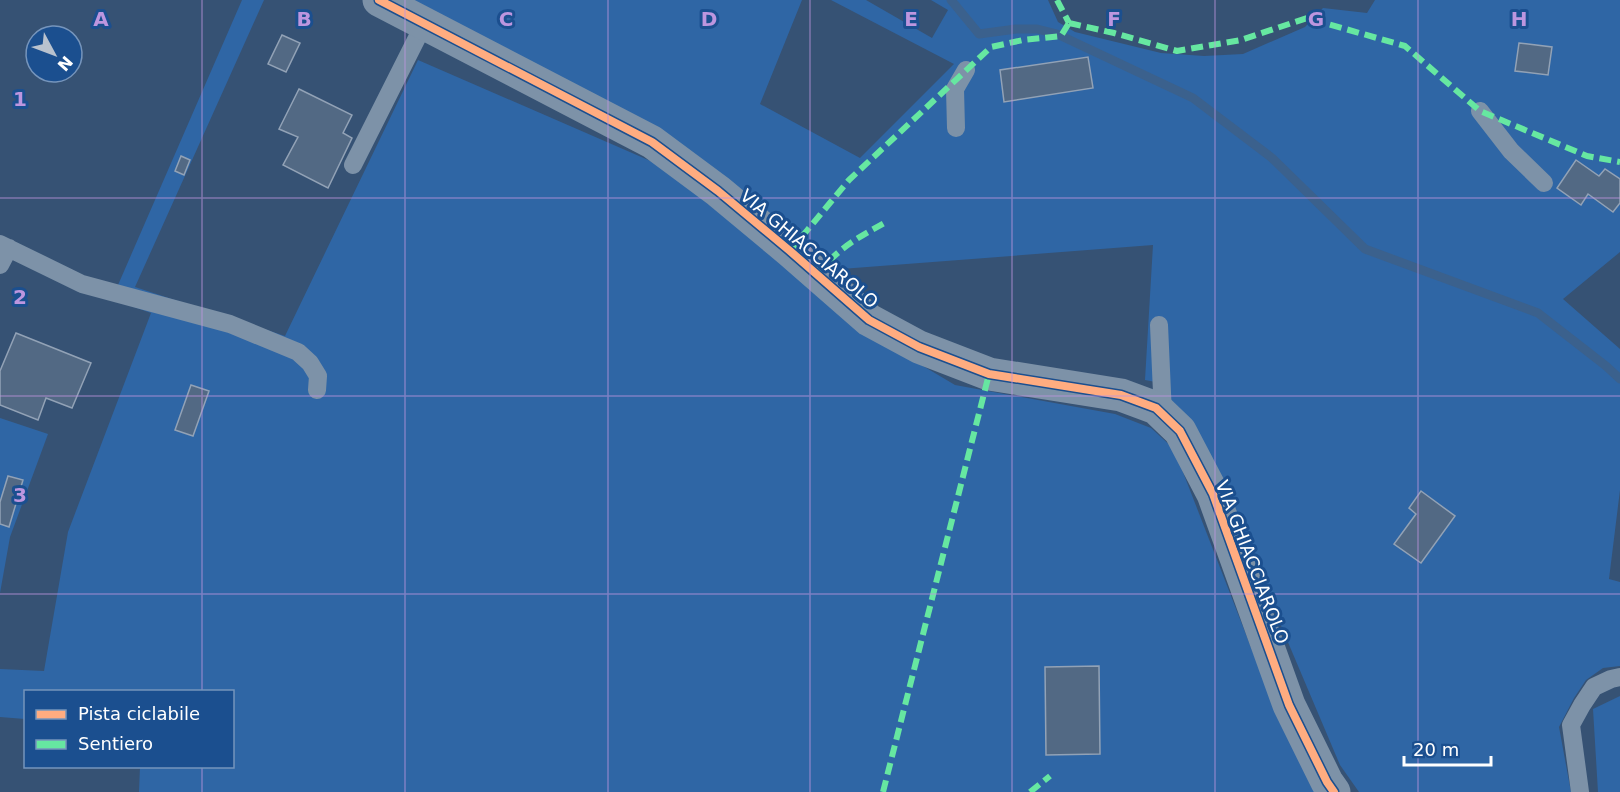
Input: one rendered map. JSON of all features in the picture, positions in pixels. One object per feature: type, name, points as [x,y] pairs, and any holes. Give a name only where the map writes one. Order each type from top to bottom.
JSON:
[{"type":"street","name":"VIA GHIACCIAROLO","points":[[379,0],[652,141],[718,191],[797,256],[869,320],[909,342],[989,374],[1121,395],[1156,408],[1180,431],[1213,494],[1289,705],[1334,792]]},
{"type":"lane","points":[[353,165],[424,24]]},
{"type":"lane","points":[[956,128],[955,89],[966,70]]},
{"type":"lane","points":[[1480,111],[1511,151],[1544,183]]},
{"type":"lane","points":[[0,265],[4,246],[82,284],[230,324],[298,352],[310,363],[318,376],[317,390]]},
{"type":"lane","points":[[1159,325],[1163,415]]},
{"type":"lane","points":[[1580,792],[1571,725],[1594,687],[1620,677]]},
{"type":"shaded area","points":[[242,0],[264,0],[135,287],[285,336],[418,60],[662,166],[864,331],[955,385],[1115,414],[1151,428],[1174,449],[1273,704],[1324,792],[139,792],[140,768],[234,768],[234,690],[24,690],[24,719],[0,717],[0,669],[44,671],[68,532],[151,313],[120,302],[118,285]]},
{"type":"shaded area","points":[[400,0],[802,0],[760,104],[860,158],[954,64],[831,0],[866,0],[932,38],[948,10],[931,0],[1048,0],[1058,22],[1075,32],[1161,53],[1204,56],[1243,54],[1305,27],[1323,8],[1367,13],[1375,0],[1620,0],[1620,252],[1563,299],[1620,349],[1620,490],[1609,579],[1620,582],[1620,666],[1603,668],[1586,680],[1559,727],[1571,792],[1359,792],[1340,765],[1210,458],[1171,409],[1161,383],[1145,380],[1153,245],[841,269],[795,231],[734,190]]},
{"type":"shaded area","points":[[0,418],[48,434],[10,537],[0,593]]},
{"type":"shaded area","points":[[1620,696],[1620,792],[1598,792],[1593,709]]},
{"type":"building","points":[[282,35],[300,43],[286,72],[268,64]]},
{"type":"building","points":[[1519,43],[1552,47],[1548,75],[1515,71]]},
{"type":"building","points":[[1088,57],[1093,88],[1004,102],[1000,70]]},
{"type":"building","points":[[299,89],[352,115],[343,133],[352,138],[328,188],[283,165],[298,137],[279,129]]},
{"type":"building","points":[[181,156],[190,160],[184,175],[175,171]]},
{"type":"building","points":[[1576,160],[1599,176],[1605,169],[1620,179],[1620,203],[1613,212],[1588,194],[1581,205],[1557,188]]},
{"type":"building","points":[[16,333],[91,363],[72,408],[46,398],[38,420],[0,405],[0,371]]},
{"type":"building","points":[[191,385],[209,391],[193,436],[175,430]]},
{"type":"building","points":[[8,476],[23,480],[9,527],[0,524],[0,502]]},
{"type":"building","points":[[1421,491],[1455,516],[1421,563],[1394,544],[1416,514],[1409,508]]},
{"type":"building","points":[[1099,666],[1100,754],[1046,755],[1045,667]]},
{"type":"waterway","points":[[951,0],[979,34],[1016,29],[1037,29],[1057,34],[1193,98],[1272,158],[1365,249],[1538,313],[1620,379]]},
{"type":"marked path","points":[[1057,0],[1069,23]]},
{"type":"marked path","points":[[1069,23],[1177,51],[1241,40],[1307,18],[1405,46],[1480,111],[1587,156],[1620,162]]},
{"type":"marked path","points":[[790,251],[849,180],[991,47],[1023,40],[1061,36],[1069,23]]},
{"type":"marked path","points":[[817,274],[849,244],[886,222]]},
{"type":"marked path","points":[[883,792],[989,374]]},
{"type":"marked path","points":[[1030,792],[1050,776]]},
{"type":"cycle path","points":[[379,0],[652,142],[718,191],[869,320],[919,347],[989,374],[1121,395],[1156,408],[1180,431],[1213,494],[1289,705],[1334,792]]}]
